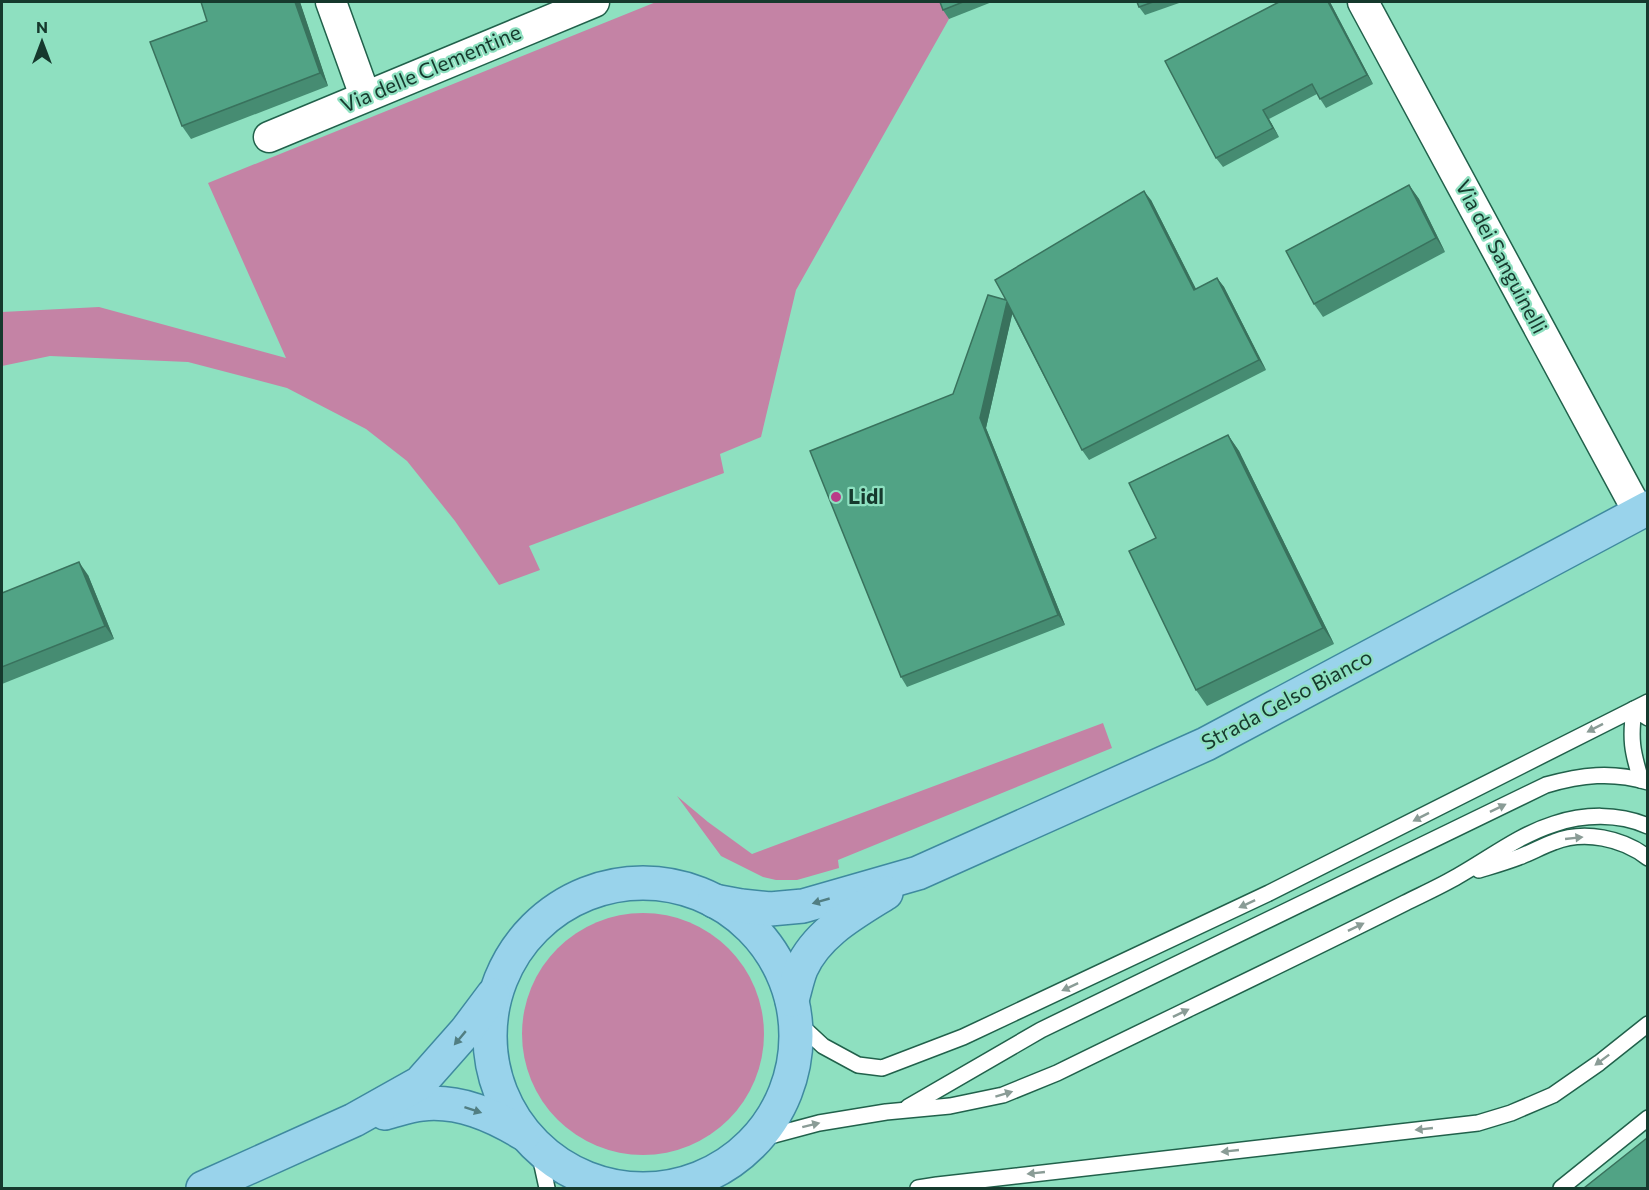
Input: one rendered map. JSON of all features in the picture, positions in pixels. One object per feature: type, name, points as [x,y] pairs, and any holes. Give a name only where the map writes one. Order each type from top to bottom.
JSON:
[{"type":"main road","name":"Strada Gelso Bianco","points":[[714,901],[770,909],[803,906],[918,873],[1206,744],[1643,510]]},
{"type":"main road","name":"Strada Gelso Bianco","points":[[793,1010],[801,969],[813,948],[833,927],[918,873]]},
{"type":"main road","points":[[354,1120],[421,1104],[454,1104],[503,1121],[532,1141],[558,1164],[582,1176],[607,1184],[634,1188],[660,1188],[681,1185],[712,1172],[735,1158],[755,1140],[774,1114],[788,1084],[795,1052],[793,1010],[783,976],[761,939],[736,915],[714,901],[674,886],[653,883],[631,883],[586,894],[547,916],[530,932],[504,970],[490,1017],[492,1068],[500,1092],[511,1115],[532,1141]]},
{"type":"main road","points":[[203,1188],[354,1120],[420,1083],[466,1031],[496,991]]},
{"type":"street","points":[[331,2],[365,96]]},
{"type":"street","name":"Via delle Clementine","points":[[269,137],[594,2]]},
{"type":"street","name":"Via dei Sanguinelli","points":[[1363,2],[1643,510]]},
{"type":"lane","points":[[1641,705],[1647,718]]},
{"type":"lane","points":[[1641,705],[1631,734],[1634,756],[1644,781]]},
{"type":"lane","points":[[793,1010],[823,1046],[858,1065],[882,1068],[924,1053],[1269,894],[1641,705]]},
{"type":"lane","points":[[903,1110],[1041,1030],[1546,785],[1575,777],[1602,774],[1644,781]]},
{"type":"lane","points":[[755,1140],[819,1122],[950,1106],[1003,1095],[1046,1077],[1459,876],[1514,842],[1551,825],[1579,817],[1609,816],[1639,822],[1647,826]]},
{"type":"lane","points":[[1459,876],[1521,857],[1556,841],[1574,837],[1594,837],[1618,841],[1647,858]]},
{"type":"lane","points":[[918,1188],[1478,1123],[1511,1113],[1553,1095],[1599,1063],[1647,1024]]},
{"type":"lane","points":[[1561,1188],[1647,1118]]},
{"type":"lane","points":[[532,1141],[547,1188]]},
{"type":"shaded area","points":[[656,2],[943,2],[949,19],[796,290],[761,437],[720,454],[724,473],[529,546],[540,570],[499,585],[455,521],[407,461],[366,429],[287,388],[188,362],[50,356],[2,366],[2,312],[99,307],[286,358],[208,183]]},
{"type":"shaded area","points":[[1103,723],[1112,748],[838,860],[839,868],[797,880],[776,880],[763,877],[721,856],[677,796],[752,854]]},
{"type":"shaded area","points":[[643,913],[678,918],[689,922],[720,941],[736,957],[759,999],[764,1034],[759,1069],[755,1080],[736,1111],[720,1127],[678,1150],[643,1155],[608,1150],[597,1146],[566,1127],[550,1111],[527,1069],[522,1034],[527,999],[531,988],[550,957],[566,941],[608,918]]},
{"type":"building","points":[[201,2],[295,2],[320,73],[182,126],[150,42],[207,21]]},
{"type":"building","points":[[940,2],[963,2],[943,10]]},
{"type":"building","points":[[1137,2],[1153,2],[1139,7]]},
{"type":"building","points":[[1279,2],[1328,2],[1367,75],[1320,99],[1312,84],[1263,110],[1273,128],[1216,158],[1165,61]]},
{"type":"building","points":[[1409,185],[1436,238],[1314,304],[1286,251]]},
{"type":"building","points":[[1144,191],[1194,290],[1217,278],[1259,360],[1082,450],[1007,302],[980,418],[1058,615],[901,677],[810,451],[953,394],[988,295],[1006,300],[995,280]]},
{"type":"building","points":[[1228,435],[1323,628],[1196,690],[1129,551],[1156,538],[1129,483]]},
{"type":"building","points":[[79,562],[105,626],[2,667],[2,593]]},
{"type":"building","points":[[1647,1138],[1647,1188],[1584,1188]]},
{"type":"place","name":"Lidl","points":[[836,497]]}]
